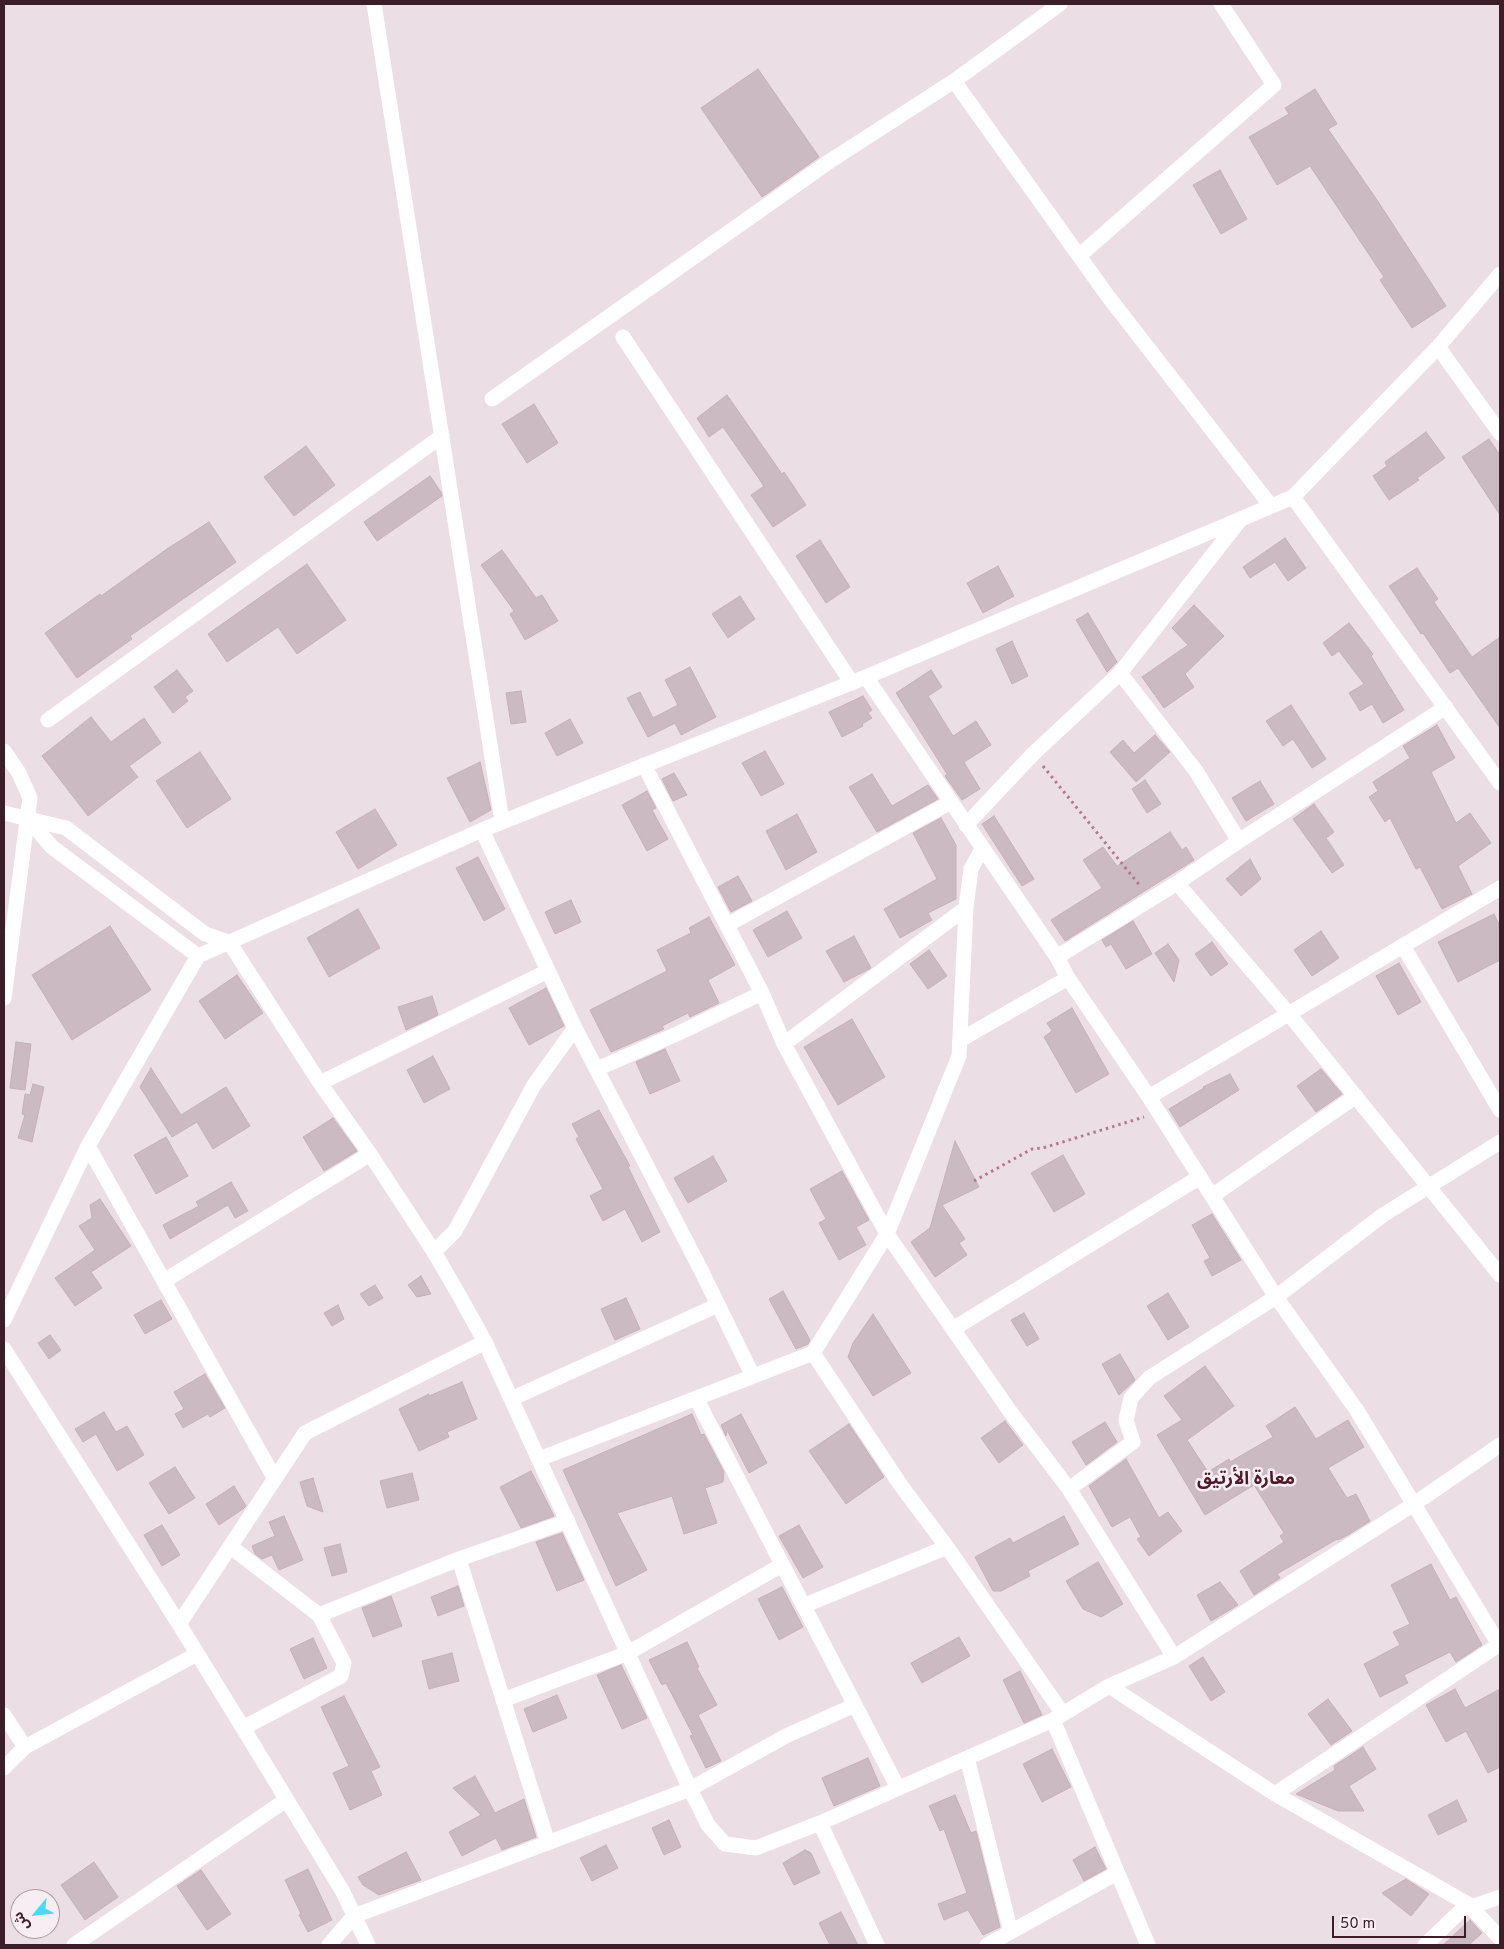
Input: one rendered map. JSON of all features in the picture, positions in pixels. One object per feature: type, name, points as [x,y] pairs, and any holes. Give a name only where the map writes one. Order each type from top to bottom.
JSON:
[{"type":"street","points":[[374,4],[502,821]]},
{"type":"street","points":[[492,399],[830,161],[954,81],[1046,8],[1060,4]]},
{"type":"street","points":[[1079,256],[1274,85],[1221,4]]},
{"type":"street","points":[[954,81],[1113,303],[1271,506]]},
{"type":"street","points":[[4,1320],[88,1146],[198,956],[502,821],[859,680],[1293,497],[1438,346],[1500,274]]},
{"type":"street","points":[[623,337],[859,680],[951,802],[1057,957],[1068,978],[1159,1112],[1276,1296],[1356,1409],[1500,1645],[1275,1794]]},
{"type":"street","points":[[1438,346],[1499,427]]},
{"type":"street","points":[[48,720],[442,436]]},
{"type":"street","points":[[1293,497],[1500,783]]},
{"type":"street","points":[[966,824],[1033,754],[1120,673],[1241,519]]},
{"type":"street","points":[[1120,673],[1196,771],[1239,841]]},
{"type":"street","points":[[1057,957],[1176,883],[1446,707]]},
{"type":"street","points":[[4,751],[19,773],[30,798],[4,998]]},
{"type":"street","points":[[644,765],[762,993],[784,1044],[887,1234],[1010,1410],[1069,1489],[1174,1657]]},
{"type":"street","points":[[727,925],[951,802]]},
{"type":"street","points":[[4,812],[66,828],[205,934],[229,942],[320,1083],[370,1154],[434,1252],[485,1342],[690,1789],[708,1825],[725,1844],[756,1848],[968,1758],[1058,1717],[1109,1686],[1174,1657],[1414,1504],[1500,1445]]},
{"type":"street","points":[[28,819],[52,847],[198,956]]},
{"type":"street","points":[[482,830],[575,1028],[753,1376]]},
{"type":"street","points":[[539,1459],[813,1353],[887,1234],[959,1056],[966,908],[971,869],[982,848]]},
{"type":"street","points":[[1176,883],[1290,1014],[1500,1275]]},
{"type":"street","points":[[1149,1097],[1500,888]]},
{"type":"street","points":[[784,1044],[966,908]]},
{"type":"street","points":[[1403,946],[1500,1110]]},
{"type":"street","points":[[320,1083],[548,971]]},
{"type":"street","points":[[960,1040],[1068,978]]},
{"type":"street","points":[[597,1069],[679,1033],[762,993]]},
{"type":"street","points":[[434,1252],[455,1231],[534,1085],[575,1028]]},
{"type":"street","points":[[1212,1196],[1356,1096]]},
{"type":"street","points":[[1069,1489],[1133,1442],[1126,1420],[1132,1398],[1150,1378],[1276,1296],[1383,1215],[1500,1142]]},
{"type":"street","points":[[88,1146],[275,1480]]},
{"type":"street","points":[[164,1281],[370,1154]]},
{"type":"street","points":[[953,1329],[1200,1177]]},
{"type":"street","points":[[511,1399],[718,1305]]},
{"type":"street","points":[[179,1624],[306,1433],[485,1342]]},
{"type":"street","points":[[4,1349],[243,1728],[343,1892],[368,1945]]},
{"type":"street","points":[[813,1353],[902,1487],[947,1547],[1058,1717],[1117,1873],[1148,1945]]},
{"type":"street","points":[[696,1398],[898,1788]]},
{"type":"street","points":[[319,1615],[459,1559],[568,1521]]},
{"type":"street","points":[[231,1547],[319,1615],[344,1663],[341,1676],[243,1728]]},
{"type":"street","points":[[803,1606],[947,1547]]},
{"type":"street","points":[[459,1559],[548,1843]]},
{"type":"street","points":[[503,1700],[628,1652],[782,1565]]},
{"type":"street","points":[[4,1768],[25,1747],[197,1654]]},
{"type":"street","points":[[1109,1686],[1275,1794],[1470,1905],[1500,1938]]},
{"type":"street","points":[[329,1945],[354,1916],[690,1789],[786,1736],[855,1705]]},
{"type":"street","points":[[4,1715],[25,1747]]},
{"type":"street","points":[[968,1758],[1011,1932]]},
{"type":"street","points":[[74,1945],[286,1800]]},
{"type":"street","points":[[820,1822],[876,1945]]},
{"type":"street","points":[[987,1945],[1117,1873]]},
{"type":"street","points":[[1425,1945],[1470,1905],[1500,1897]]},
{"type":"path","points":[[1033,754],[1151,899]]},
{"type":"path","points":[[974,1180],[1032,1149],[1044,1148],[1159,1112]]},
{"type":"building","points":[[758,69],[819,157],[762,197],[701,108]]},
{"type":"building","points":[[1315,89],[1337,124],[1328,129],[1446,306],[1412,328],[1380,280],[1384,277],[1310,166],[1277,185],[1249,137],[1289,114],[1285,108]]},
{"type":"building","points":[[1220,170],[1247,219],[1221,234],[1193,185]]},
{"type":"building","points":[[727,395],[806,505],[773,527],[751,495],[764,486],[723,427],[709,437],[697,418]]},
{"type":"building","points":[[534,404],[558,443],[527,463],[502,424]]},
{"type":"building","points":[[1426,432],[1445,458],[1417,478],[1419,480],[1389,500],[1373,476],[1387,466],[1385,462]]},
{"type":"building","points":[[1489,439],[1500,455],[1500,515],[1462,457]]},
{"type":"building","points":[[306,446],[335,485],[294,516],[264,477]]},
{"type":"building","points":[[430,476],[442,496],[377,541],[364,522]]},
{"type":"building","points":[[209,522],[236,562],[130,636],[132,639],[77,678],[45,633]]},
{"type":"building","points":[[1285,538],[1306,568],[1288,581],[1275,562],[1250,578],[1243,567]]},
{"type":"building","points":[[820,540],[850,587],[826,603],[796,556]]},
{"type":"building","points":[[502,550],[536,598],[542,595],[558,621],[525,640],[510,614],[514,611],[481,565]]},
{"type":"building","points":[[307,564],[346,620],[297,654],[278,627],[227,662],[208,634]]},
{"type":"building","points":[[998,566],[1014,596],[983,613],[967,583]]},
{"type":"building","points":[[1417,568],[1438,599],[1434,602],[1472,657],[1500,637],[1500,728],[1458,668],[1450,673],[1389,586]]},
{"type":"building","points":[[740,596],[755,619],[728,638],[712,614]]},
{"type":"building","points":[[1194,605],[1224,636],[1185,674],[1194,687],[1164,708],[1142,677],[1188,645],[1172,628]]},
{"type":"building","points":[[1088,613],[1117,662],[1107,672],[1076,620]]},
{"type":"building","points":[[1349,623],[1373,654],[1371,656],[1404,710],[1383,723],[1372,704],[1360,711],[1349,693],[1364,684],[1339,651],[1332,656],[1323,643]]},
{"type":"building","points":[[1012,641],[1028,676],[1012,684],[996,649]]},
{"type":"building","points":[[690,667],[716,717],[681,735],[675,723],[648,737],[627,698],[640,692],[653,718],[678,705],[665,680]]},
{"type":"building","points":[[177,670],[193,691],[185,697],[188,701],[173,713],[154,687]]},
{"type":"building","points":[[931,670],[942,687],[928,696],[953,736],[976,721],[991,745],[964,762],[980,789],[962,800],[945,776],[947,774],[896,693]]},
{"type":"building","points":[[521,691],[526,722],[511,724],[506,693]]},
{"type":"building","points":[[863,696],[872,710],[868,713],[872,718],[862,724],[863,726],[842,737],[829,712]]},
{"type":"building","points":[[1291,705],[1326,759],[1312,768],[1293,739],[1283,746],[1266,721]]},
{"type":"building","points":[[91,717],[111,742],[144,718],[161,743],[129,766],[138,777],[88,816],[42,756]]},
{"type":"building","points":[[570,719],[583,743],[557,756],[545,733]]},
{"type":"building","points":[[1437,725],[1455,758],[1431,772],[1456,823],[1470,813],[1491,843],[1458,866],[1472,894],[1442,909],[1420,867],[1416,869],[1390,818],[1385,822],[1369,797],[1378,791],[1373,782],[1410,758],[1403,746]]},
{"type":"building","points":[[1155,735],[1170,752],[1136,782],[1110,752],[1123,740],[1134,753]]},
{"type":"building","points":[[765,751],[784,784],[761,796],[742,763]]},
{"type":"building","points":[[200,752],[231,799],[187,828],[156,781]]},
{"type":"building","points":[[480,762],[491,810],[470,822],[447,778]]},
{"type":"building","points":[[674,773],[687,795],[673,801],[662,779]]},
{"type":"building","points":[[872,774],[892,806],[928,785],[938,799],[877,832],[849,787]]},
{"type":"building","points":[[1145,780],[1161,804],[1147,813],[1132,789]]},
{"type":"building","points":[[1260,781],[1274,804],[1246,821],[1232,798]]},
{"type":"building","points":[[647,791],[656,808],[652,810],[668,839],[647,851],[622,805]]},
{"type":"building","points":[[1314,804],[1334,832],[1326,838],[1344,865],[1332,873],[1293,819]]},
{"type":"building","points":[[375,809],[397,845],[358,869],[336,832]]},
{"type":"building","points":[[797,814],[817,852],[786,870],[766,831]]},
{"type":"building","points":[[994,816],[1034,879],[1022,886],[982,824]]},
{"type":"building","points":[[941,818],[956,845],[956,899],[928,913],[932,920],[900,938],[884,909],[937,879],[913,833]]},
{"type":"building","points":[[1170,832],[1182,850],[1186,847],[1194,860],[1065,941],[1051,920],[1102,888],[1083,860],[1103,847],[1117,866]]},
{"type":"building","points":[[478,857],[505,909],[484,921],[456,868]]},
{"type":"building","points":[[1250,859],[1261,879],[1241,896],[1226,879]]},
{"type":"building","points":[[738,876],[752,901],[731,912],[718,887]]},
{"type":"building","points":[[571,900],[581,922],[555,934],[545,912]]},
{"type":"building","points":[[358,909],[380,948],[329,977],[307,938]]},
{"type":"building","points":[[787,911],[802,938],[768,957],[753,930]]},
{"type":"building","points":[[1494,914],[1500,926],[1500,960],[1458,982],[1438,942]]},
{"type":"building","points":[[709,917],[735,965],[708,980],[719,1003],[690,1017],[688,1013],[662,1026],[664,1029],[611,1052],[590,1010],[667,971],[657,950],[691,933],[689,928]]},
{"type":"building","points":[[1133,921],[1152,954],[1126,969],[1111,944],[1106,947],[1102,940]]},
{"type":"building","points":[[110,926],[151,990],[72,1040],[32,975]]},
{"type":"building","points":[[1321,931],[1339,958],[1312,976],[1294,950]]},
{"type":"building","points":[[854,936],[871,968],[844,982],[826,951]]},
{"type":"building","points":[[1212,942],[1228,964],[1211,976],[1195,954]]},
{"type":"building","points":[[1168,944],[1179,960],[1174,982],[1155,953]]},
{"type":"building","points":[[929,950],[947,976],[928,989],[910,964]]},
{"type":"building","points":[[1399,963],[1421,1002],[1398,1015],[1376,976]]},
{"type":"building","points":[[237,975],[263,1013],[225,1039],[199,1001]]},
{"type":"building","points":[[546,988],[564,1026],[529,1045],[509,1008]]},
{"type":"building","points":[[432,996],[438,1015],[406,1030],[398,1007]]},
{"type":"building","points":[[1072,1008],[1109,1074],[1076,1093],[1044,1037],[1052,1031],[1047,1023]]},
{"type":"building","points":[[852,1019],[885,1077],[838,1105],[804,1047]]},
{"type":"building","points":[[16,1042],[31,1044],[25,1090],[10,1088]]},
{"type":"building","points":[[665,1049],[680,1081],[650,1094],[636,1062]]},
{"type":"building","points":[[433,1056],[450,1089],[424,1103],[407,1070]]},
{"type":"building","points":[[151,1068],[181,1115],[226,1087],[250,1126],[213,1149],[197,1122],[172,1137],[140,1087]]},
{"type":"building","points":[[1321,1069],[1342,1094],[1316,1112],[1297,1086]]},
{"type":"building","points":[[1230,1074],[1239,1090],[1180,1127],[1169,1109],[1203,1087]]},
{"type":"building","points":[[33,1084],[44,1087],[32,1142],[18,1138],[25,1115],[22,1114],[25,1094],[30,1095]]},
{"type":"building","points":[[599,1110],[630,1166],[628,1167],[660,1232],[642,1242],[625,1209],[603,1221],[590,1196],[603,1189],[576,1139],[579,1137],[572,1124]]},
{"type":"building","points":[[333,1118],[357,1151],[324,1171],[303,1137]]},
{"type":"building","points":[[166,1137],[188,1176],[156,1194],[134,1155]]},
{"type":"building","points":[[955,1141],[979,1187],[942,1205],[965,1239],[959,1243],[967,1255],[935,1277],[911,1242],[930,1228]]},
{"type":"building","points":[[1063,1155],[1085,1194],[1054,1212],[1031,1173]]},
{"type":"building","points":[[713,1156],[727,1181],[688,1203],[674,1178]]},
{"type":"building","points":[[842,1171],[869,1220],[856,1227],[866,1245],[839,1260],[819,1223],[826,1219],[810,1189]]},
{"type":"building","points":[[231,1182],[248,1211],[235,1218],[228,1205],[170,1239],[163,1225],[199,1206],[196,1202]]},
{"type":"building","points":[[100,1199],[131,1246],[91,1272],[102,1288],[75,1306],[55,1278],[95,1250],[79,1226],[92,1218],[90,1205]]},
{"type":"building","points":[[1212,1214],[1241,1260],[1212,1276],[1204,1261],[1210,1258],[1192,1225]]},
{"type":"building","points":[[421,1276],[431,1294],[417,1297],[408,1285]]},
{"type":"building","points":[[375,1285],[383,1298],[369,1306],[360,1294]]},
{"type":"building","points":[[783,1291],[810,1340],[808,1344],[796,1349],[769,1299]]},
{"type":"building","points":[[1168,1293],[1189,1327],[1168,1340],[1147,1306]]},
{"type":"building","points":[[626,1298],[640,1329],[615,1340],[601,1309]]},
{"type":"building","points":[[161,1300],[172,1319],[145,1334],[134,1315]]},
{"type":"building","points":[[338,1305],[344,1319],[332,1326],[324,1313]]},
{"type":"building","points":[[1024,1313],[1039,1339],[1027,1346],[1011,1320]]},
{"type":"building","points":[[873,1314],[911,1373],[873,1396],[848,1357],[853,1343]]},
{"type":"building","points":[[50,1335],[61,1350],[49,1359],[38,1343]]},
{"type":"building","points":[[1120,1354],[1135,1380],[1119,1395],[1102,1364]]},
{"type":"building","points":[[1205,1366],[1234,1406],[1187,1440],[1208,1472],[1229,1459],[1230,1462],[1273,1437],[1266,1426],[1295,1407],[1316,1439],[1348,1420],[1364,1447],[1328,1468],[1347,1498],[1356,1494],[1370,1521],[1277,1574],[1280,1578],[1254,1595],[1240,1571],[1284,1542],[1280,1536],[1284,1533],[1254,1485],[1205,1515],[1157,1435],[1182,1420],[1164,1396]]},
{"type":"building","points":[[205,1374],[225,1408],[210,1417],[208,1414],[183,1428],[175,1414],[184,1409],[174,1392]]},
{"type":"building","points":[[462,1382],[477,1419],[447,1432],[449,1437],[419,1451],[399,1409],[429,1394],[429,1396]]},
{"type":"building","points":[[104,1412],[116,1432],[127,1426],[144,1455],[117,1471],[96,1434],[83,1442],[75,1429]]},
{"type":"building","points":[[692,1414],[701,1435],[704,1434],[724,1472],[723,1482],[705,1488],[717,1523],[684,1534],[672,1496],[617,1513],[647,1570],[616,1586],[563,1470]]},
{"type":"building","points":[[741,1414],[767,1463],[749,1473],[727,1430],[726,1436],[721,1425]]},
{"type":"building","points":[[1005,1421],[1023,1445],[999,1463],[981,1438]]},
{"type":"building","points":[[1105,1422],[1117,1442],[1086,1465],[1072,1442]]},
{"type":"building","points":[[849,1424],[884,1477],[846,1504],[809,1451]]},
{"type":"building","points":[[1126,1459],[1159,1518],[1168,1512],[1182,1531],[1149,1556],[1137,1539],[1141,1537],[1130,1517],[1112,1527],[1089,1486]]},
{"type":"building","points":[[175,1467],[195,1498],[169,1514],[149,1483]]},
{"type":"building","points":[[531,1471],[554,1516],[521,1528],[500,1487]]},
{"type":"building","points":[[412,1473],[419,1500],[387,1508],[380,1481]]},
{"type":"building","points":[[313,1478],[323,1512],[307,1506],[300,1482]]},
{"type":"building","points":[[234,1486],[246,1506],[219,1525],[206,1504]]},
{"type":"building","points":[[284,1516],[303,1560],[279,1570],[272,1555],[262,1559],[255,1554],[252,1546],[275,1536],[269,1522]]},
{"type":"building","points":[[1064,1516],[1079,1544],[1028,1571],[1030,1576],[1001,1591],[993,1591],[975,1557],[1010,1538],[1013,1543]]},
{"type":"building","points":[[162,1525],[180,1555],[162,1566],[144,1535]]},
{"type":"building","points":[[799,1525],[823,1567],[803,1578],[779,1536]]},
{"type":"building","points":[[562,1533],[584,1580],[557,1591],[536,1542]]},
{"type":"building","points":[[340,1544],[347,1572],[332,1576],[324,1548]]},
{"type":"building","points":[[1098,1562],[1123,1604],[1101,1617],[1083,1609],[1066,1581]]},
{"type":"building","points":[[1431,1564],[1450,1600],[1456,1597],[1482,1645],[1456,1662],[1450,1652],[1404,1675],[1408,1683],[1380,1697],[1364,1664],[1400,1645],[1393,1632],[1410,1624],[1391,1585]]},
{"type":"building","points":[[1220,1582],[1238,1605],[1211,1621],[1197,1595]]},
{"type":"building","points":[[458,1586],[464,1606],[438,1616],[431,1597]]},
{"type":"building","points":[[782,1587],[803,1627],[779,1640],[758,1599]]},
{"type":"building","points":[[391,1596],[402,1626],[373,1637],[362,1608]]},
{"type":"building","points":[[959,1637],[970,1656],[922,1683],[911,1663]]},
{"type":"building","points":[[313,1638],[327,1668],[304,1679],[290,1649]]},
{"type":"building","points":[[687,1642],[699,1667],[697,1668],[717,1705],[698,1715],[721,1761],[706,1768],[690,1736],[693,1735],[666,1683],[662,1685],[649,1660]]},
{"type":"building","points":[[452,1653],[459,1681],[429,1689],[422,1661]]},
{"type":"building","points":[[1203,1657],[1225,1692],[1211,1701],[1189,1666]]},
{"type":"building","points":[[621,1665],[647,1718],[622,1729],[597,1675]]},
{"type":"building","points":[[1020,1671],[1042,1715],[1024,1723],[1003,1680]]},
{"type":"building","points":[[1455,1689],[1465,1708],[1500,1689],[1500,1767],[1488,1773],[1466,1731],[1446,1742],[1426,1705]]},
{"type":"building","points":[[557,1695],[567,1718],[533,1732],[524,1709]]},
{"type":"building","points":[[344,1696],[380,1767],[371,1771],[382,1795],[350,1810],[333,1773],[349,1766],[321,1707]]},
{"type":"building","points":[[1328,1699],[1352,1731],[1331,1745],[1308,1714]]},
{"type":"building","points":[[1363,1747],[1376,1769],[1349,1786],[1364,1811],[1338,1811],[1296,1794],[1335,1770],[1334,1766]]},
{"type":"building","points":[[1052,1749],[1071,1787],[1042,1802],[1023,1764]]},
{"type":"building","points":[[868,1758],[880,1786],[834,1806],[822,1778]]},
{"type":"building","points":[[475,1776],[495,1813],[524,1799],[536,1837],[502,1850],[496,1838],[462,1856],[449,1832],[481,1815],[453,1788]]},
{"type":"building","points":[[955,1795],[971,1833],[976,1831],[1000,1927],[983,1935],[968,1910],[944,1920],[938,1904],[967,1893],[944,1829],[940,1831],[929,1806]]},
{"type":"building","points":[[1457,1800],[1467,1821],[1438,1835],[1428,1815]]},
{"type":"building","points":[[669,1820],[681,1847],[664,1855],[652,1828]]},
{"type":"building","points":[[606,1845],[618,1868],[592,1881],[580,1858]]},
{"type":"building","points":[[1095,1847],[1106,1869],[1084,1881],[1073,1860]]},
{"type":"building","points":[[805,1850],[811,1853],[820,1873],[794,1885],[783,1863]]},
{"type":"building","points":[[406,1852],[421,1880],[379,1895],[363,1885],[358,1877]]},
{"type":"building","points":[[94,1862],[118,1897],[85,1920],[61,1885]]},
{"type":"building","points":[[308,1869],[332,1920],[308,1932],[285,1880]]},
{"type":"building","points":[[201,1870],[231,1914],[207,1930],[177,1886]]},
{"type":"building","points":[[1406,1879],[1429,1894],[1411,1916],[1382,1893]]},
{"type":"building","points":[[841,1912],[858,1945],[830,1945],[819,1923]]},
{"type":"building","points":[[1470,1920],[1482,1933],[1469,1945],[1443,1945]]},
{"type":"district","name":"معارة الأرتيق","points":[[1246,1480]]}]
